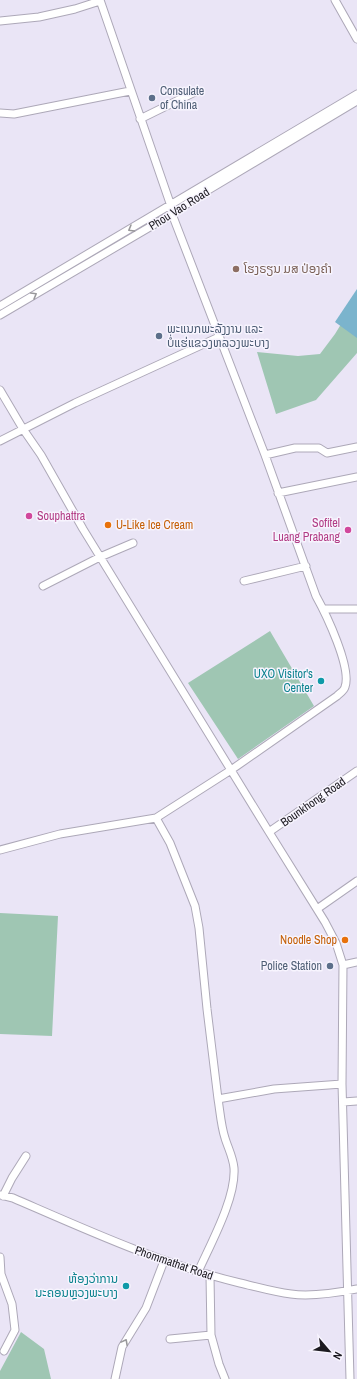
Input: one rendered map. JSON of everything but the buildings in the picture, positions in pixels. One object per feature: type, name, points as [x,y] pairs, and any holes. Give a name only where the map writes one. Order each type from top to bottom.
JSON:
[{"type":"street","points":[[0,21],[39,17],[76,9],[100,0],[130,91],[171,206],[172,214],[265,455],[316,596],[336,641],[346,673],[345,687],[337,696],[231,770],[156,818],[60,834],[0,850]]},
{"type":"street","points":[[335,0],[357,39]]},
{"type":"street","points":[[0,113],[14,114],[130,91]]},
{"type":"street","points":[[140,119],[195,92]]},
{"type":"street","name":"Phou Vao Road","points":[[0,306],[171,206],[357,94]]},
{"type":"street","name":"Phou Vao Road","points":[[0,314],[172,214],[200,195],[357,102]]},
{"type":"street","points":[[0,441],[75,403],[219,337]]},
{"type":"street","points":[[0,390],[23,429],[41,455],[100,557],[334,938],[343,965],[342,1084],[346,1291],[350,1379]]},
{"type":"street","points":[[265,455],[295,448],[319,448],[327,453],[357,447]]},
{"type":"street","points":[[278,493],[357,476]]},
{"type":"street","points":[[42,586],[100,557],[133,543]]},
{"type":"street","points":[[244,581],[306,566]]},
{"type":"street","points":[[323,609],[357,609]]},
{"type":"street","name":"Bounkhong Road","points":[[269,832],[357,771]]},
{"type":"street","points":[[156,818],[170,843],[195,906],[199,928],[218,1099],[224,1137],[231,1154],[234,1167],[234,1186],[223,1216],[198,1272]]},
{"type":"street","points":[[317,909],[357,881]]},
{"type":"street","points":[[343,965],[357,962]]},
{"type":"street","points":[[218,1099],[274,1089],[342,1084]]},
{"type":"street","points":[[343,1102],[357,1101]]},
{"type":"street","points":[[2,1195],[26,1156]]},
{"type":"street","name":"Phommathat Road","points":[[2,1195],[164,1261],[210,1276],[291,1294],[313,1295],[357,1289]]},
{"type":"street","points":[[0,1257],[1,1275],[12,1304],[15,1330],[4,1351]]},
{"type":"street","points":[[115,1379],[122,1347],[146,1308],[164,1261]]},
{"type":"street","points":[[210,1276],[211,1335],[225,1379]]},
{"type":"street","points":[[170,1339],[211,1335]]},
{"type":"green space","points":[[357,298],[357,353],[316,400],[276,414],[257,352],[298,356],[320,354],[335,334]]},
{"type":"green space","points":[[270,631],[314,706],[238,759],[188,683]]},
{"type":"green space","points":[[0,913],[58,916],[52,1036],[0,1034]]},
{"type":"green space","points":[[21,1332],[44,1349],[51,1379],[0,1379],[0,1371]]},
{"type":"water","points":[[357,289],[357,338],[335,322]]},
{"type":"place","name":"Consulate of China","points":[[152,98]]},
{"type":"place","name":"ໂຮງຣຽນ ມສ ປ່ອງຄຳ","points":[[236,269]]},
{"type":"place","name":"ພະແນກພະລັງງານ ແລະ ບໍ່ແຮ່ແຂວງຫລວງພະບາງ","points":[[159,336]]},
{"type":"place","name":"Souphattra","points":[[29,516]]},
{"type":"place","name":"U-Like Ice Cream","points":[[108,525]]},
{"type":"place","name":"Sofitel Luang Prabang","points":[[348,530]]},
{"type":"place","name":"UXO Visitor's Center","points":[[321,681]]},
{"type":"place","name":"Noodle Shop","points":[[345,940]]},
{"type":"place","name":"Police Station","points":[[330,966]]},
{"type":"place","name":"ຫ້ອງວ່າການ ນະຄອນຫຼວງພະບາງ","points":[[126,1286]]}]
